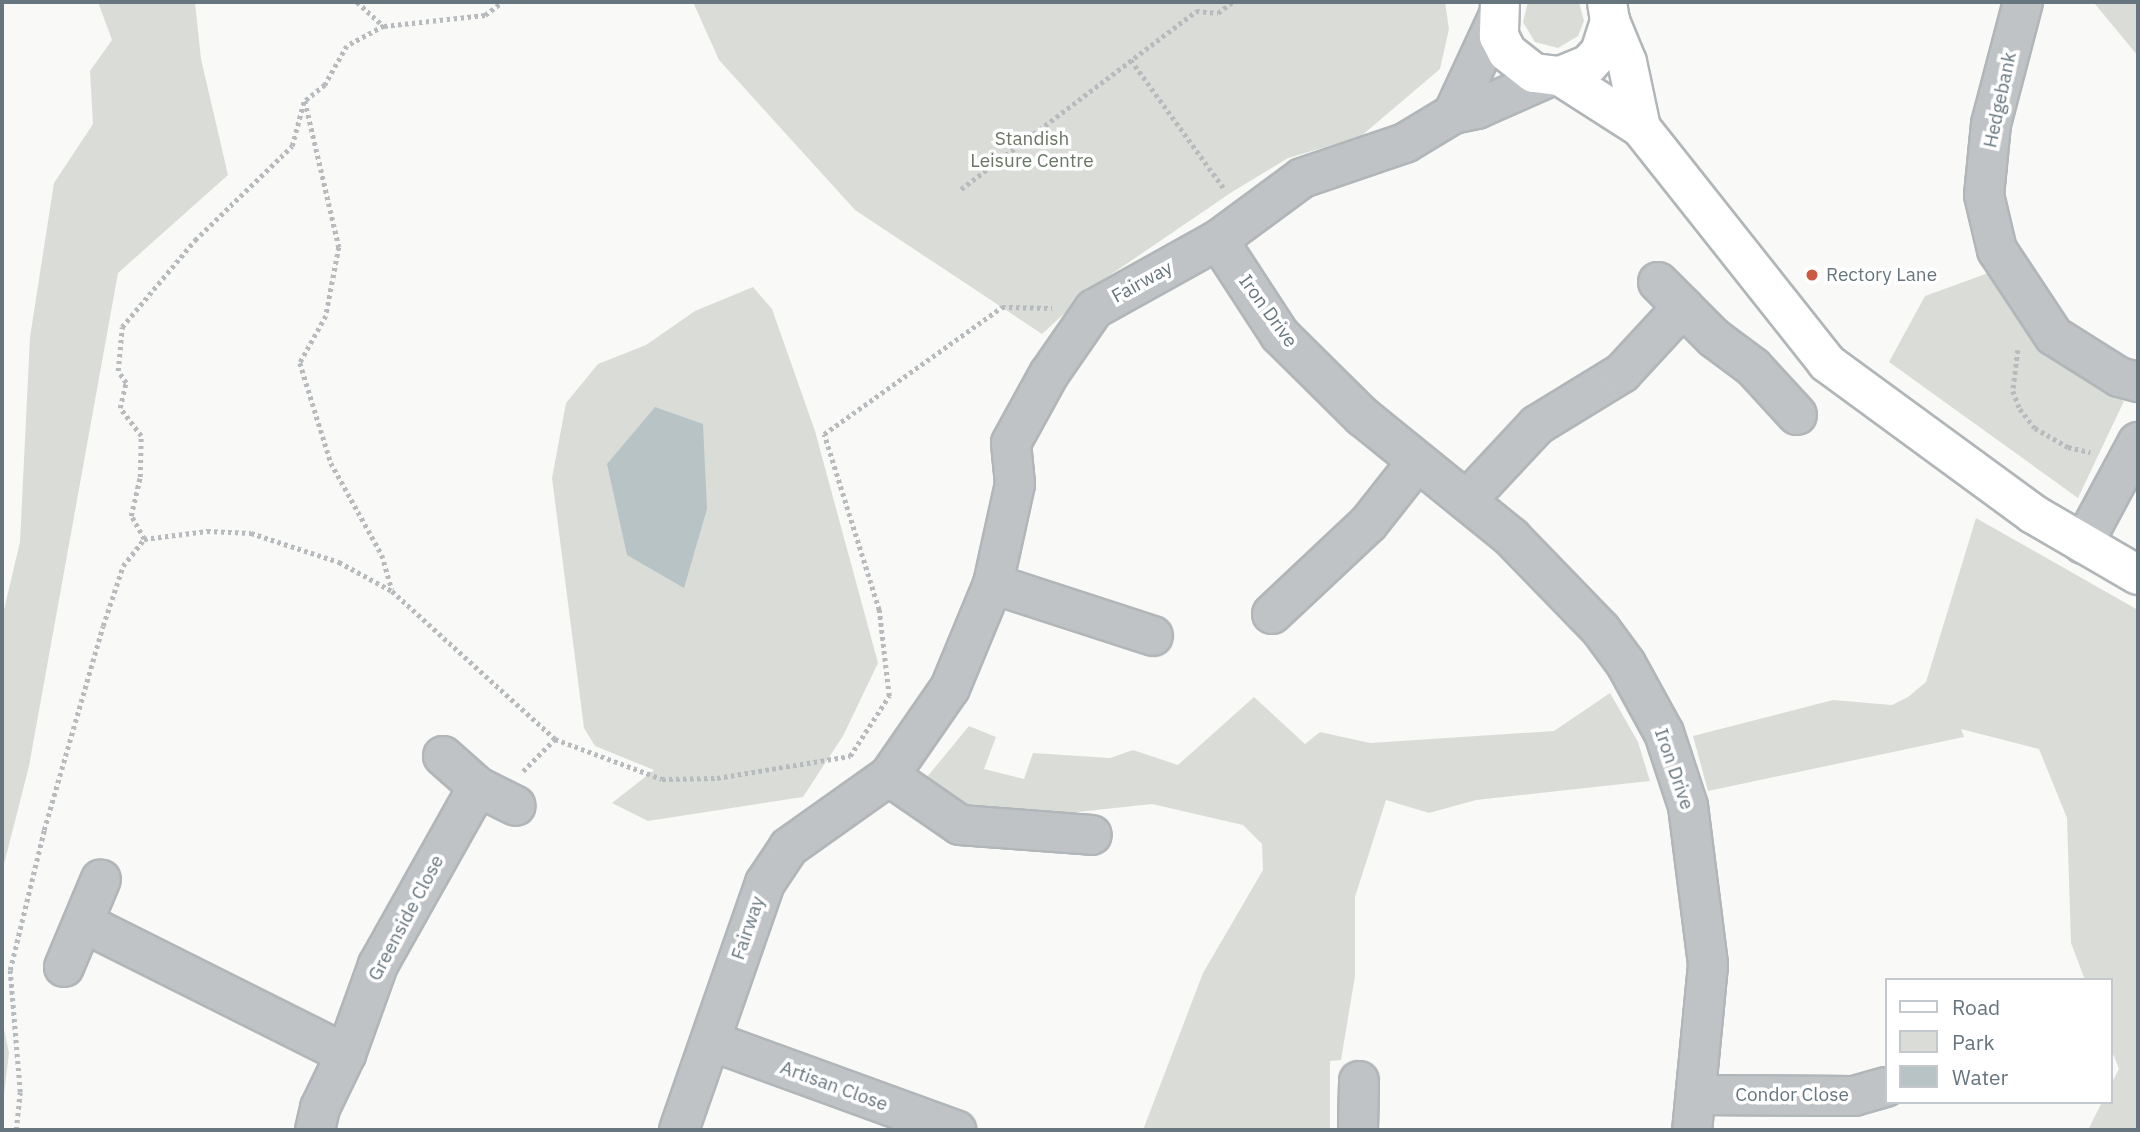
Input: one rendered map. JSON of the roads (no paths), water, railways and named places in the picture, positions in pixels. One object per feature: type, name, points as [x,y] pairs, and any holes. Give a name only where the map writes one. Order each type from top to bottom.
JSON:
[{"type":"main road","points":[[1555,76],[1589,64],[1607,37],[1608,7]]},
{"type":"main road","points":[[1608,7],[1627,62],[1641,128]]},
{"type":"main road","points":[[1498,8],[1507,52],[1534,73],[1555,76],[1641,128],[1827,363],[2033,514],[2138,575]]},
{"type":"street","name":"Hedgebank","points":[[2023,2],[1992,124],[1984,195],[1997,250],[2054,336],[2119,377],[2138,382]]},
{"type":"street","points":[[1453,114],[1498,8]]},
{"type":"street","name":"Fairway","points":[[679,1130],[765,883],[789,847],[889,776],[950,688],[993,584],[1015,484],[1011,443],[1049,374],[1094,309],[1232,229],[1302,178],[1405,143],[1453,114],[1477,108],[1555,76]]},
{"type":"street","name":"Iron Drive","points":[[1232,229],[1280,335],[1417,462],[1511,537],[1601,630],[1626,664],[1664,733],[1688,806],[1702,888],[1707,965],[1694,1113]]},
{"type":"street","points":[[1467,500],[1537,425],[1622,373],[1671,295],[1714,338],[1753,367],[1797,415]]},
{"type":"street","points":[[2083,544],[2133,451]]},
{"type":"street","points":[[1272,614],[1368,524],[1417,462]]},
{"type":"street","points":[[993,584],[1153,636]]},
{"type":"street","points":[[443,756],[478,787],[516,806]]},
{"type":"street","points":[[889,776],[960,825],[1092,835]]},
{"type":"street","name":"Greenside Close","points":[[315,1130],[320,1108],[346,1054],[377,965],[478,787]]},
{"type":"street","points":[[64,967],[86,924],[101,879]]},
{"type":"street","points":[[86,924],[346,1054]]},
{"type":"street","name":"Artisan Close","points":[[711,1041],[956,1130]]},
{"type":"street","points":[[1359,1082],[1359,1130]]},
{"type":"street","name":"Condor Close","points":[[1694,1113],[1854,1096],[1884,1088]]},
{"type":"water","points":[[655,407],[703,424],[707,509],[684,588],[627,555],[607,464]]},
{"type":"place","name":"Rectory Lane","points":[[1812,275]]},
{"type":"park label","name":"Standish Leisure Centre","points":[[1032,150]]}]
